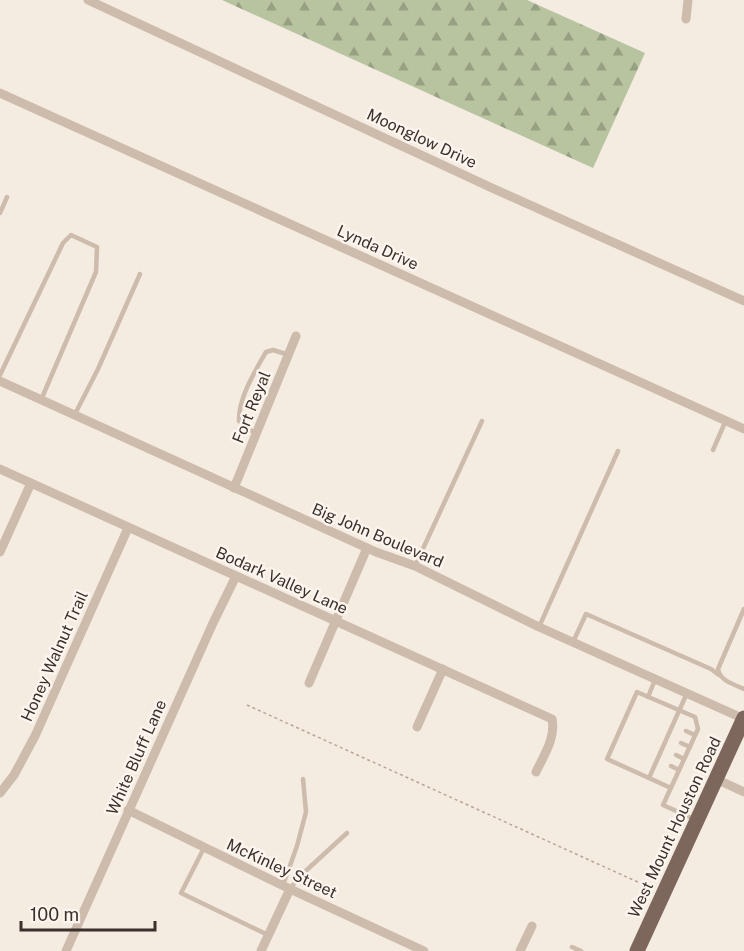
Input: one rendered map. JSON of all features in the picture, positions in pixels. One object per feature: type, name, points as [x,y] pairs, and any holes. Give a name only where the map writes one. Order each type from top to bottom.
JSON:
[{"type":"main road","name":"West Mount Houston Road","points":[[637,951],[744,719]]},
{"type":"street","name":"Moonglow Drive","points":[[88,0],[492,188],[744,302]]},
{"type":"street","points":[[686,19],[688,0]]},
{"type":"street","name":"Lynda Drive","points":[[0,93],[744,429]]},
{"type":"street","name":"Fort Reyal","points":[[234,488],[296,336]]},
{"type":"street","name":"Big John Boulevard","points":[[0,381],[367,548],[415,566],[539,627],[744,719]]},
{"type":"street","name":"Bodark Valley Lane","points":[[0,469],[552,719],[554,729],[552,739],[536,772]]},
{"type":"street","points":[[0,552],[31,483]]},
{"type":"street","name":"Honey Walnut Trail","points":[[0,793],[14,776],[35,736],[128,528]]},
{"type":"street","points":[[309,683],[367,548]]},
{"type":"street","name":"White Bluff Lane","points":[[66,951],[236,576]]},
{"type":"street","points":[[417,727],[443,669]]},
{"type":"street","points":[[716,779],[744,792]]},
{"type":"street","name":"McKinley Street","points":[[128,810],[424,951]]},
{"type":"street","points":[[261,951],[286,887]]},
{"type":"street","points":[[520,951],[532,926]]},
{"type":"lane","points":[[0,213],[7,197]]},
{"type":"lane","points":[[0,375],[63,243],[71,235],[97,247],[96,272],[41,400]]},
{"type":"lane","points":[[74,416],[98,369],[140,274]]},
{"type":"lane","points":[[256,434],[239,421],[246,393],[266,352],[273,350],[289,355]]},
{"type":"lane","points":[[713,450],[726,420]]},
{"type":"lane","points":[[415,566],[482,421]]},
{"type":"lane","points":[[539,627],[618,451]]},
{"type":"lane","points":[[719,675],[718,669],[744,609]]},
{"type":"lane","points":[[573,642],[586,614],[711,669],[723,679],[744,688]]},
{"type":"lane","points":[[648,697],[655,679]]},
{"type":"lane","points":[[671,788],[607,759],[637,692],[695,717],[698,729],[690,747],[684,759],[671,788],[663,805],[696,820]]},
{"type":"lane","points":[[649,778],[669,738],[687,693]]},
{"type":"lane","points":[[686,731],[695,735]]},
{"type":"lane","points":[[681,743],[690,747]]},
{"type":"lane","points":[[676,755],[684,759]]},
{"type":"lane","points":[[671,766],[679,770]]},
{"type":"lane","points":[[286,887],[306,812],[303,779]]},
{"type":"lane","points":[[286,887],[347,833]]},
{"type":"lane","points":[[205,848],[181,893],[268,935]]},
{"type":"lane","points":[[572,947],[581,951]]},
{"type":"path","points":[[247,705],[663,893]]},
{"type":"green space","points":[[222,0],[527,0],[645,53],[593,168]]}]
